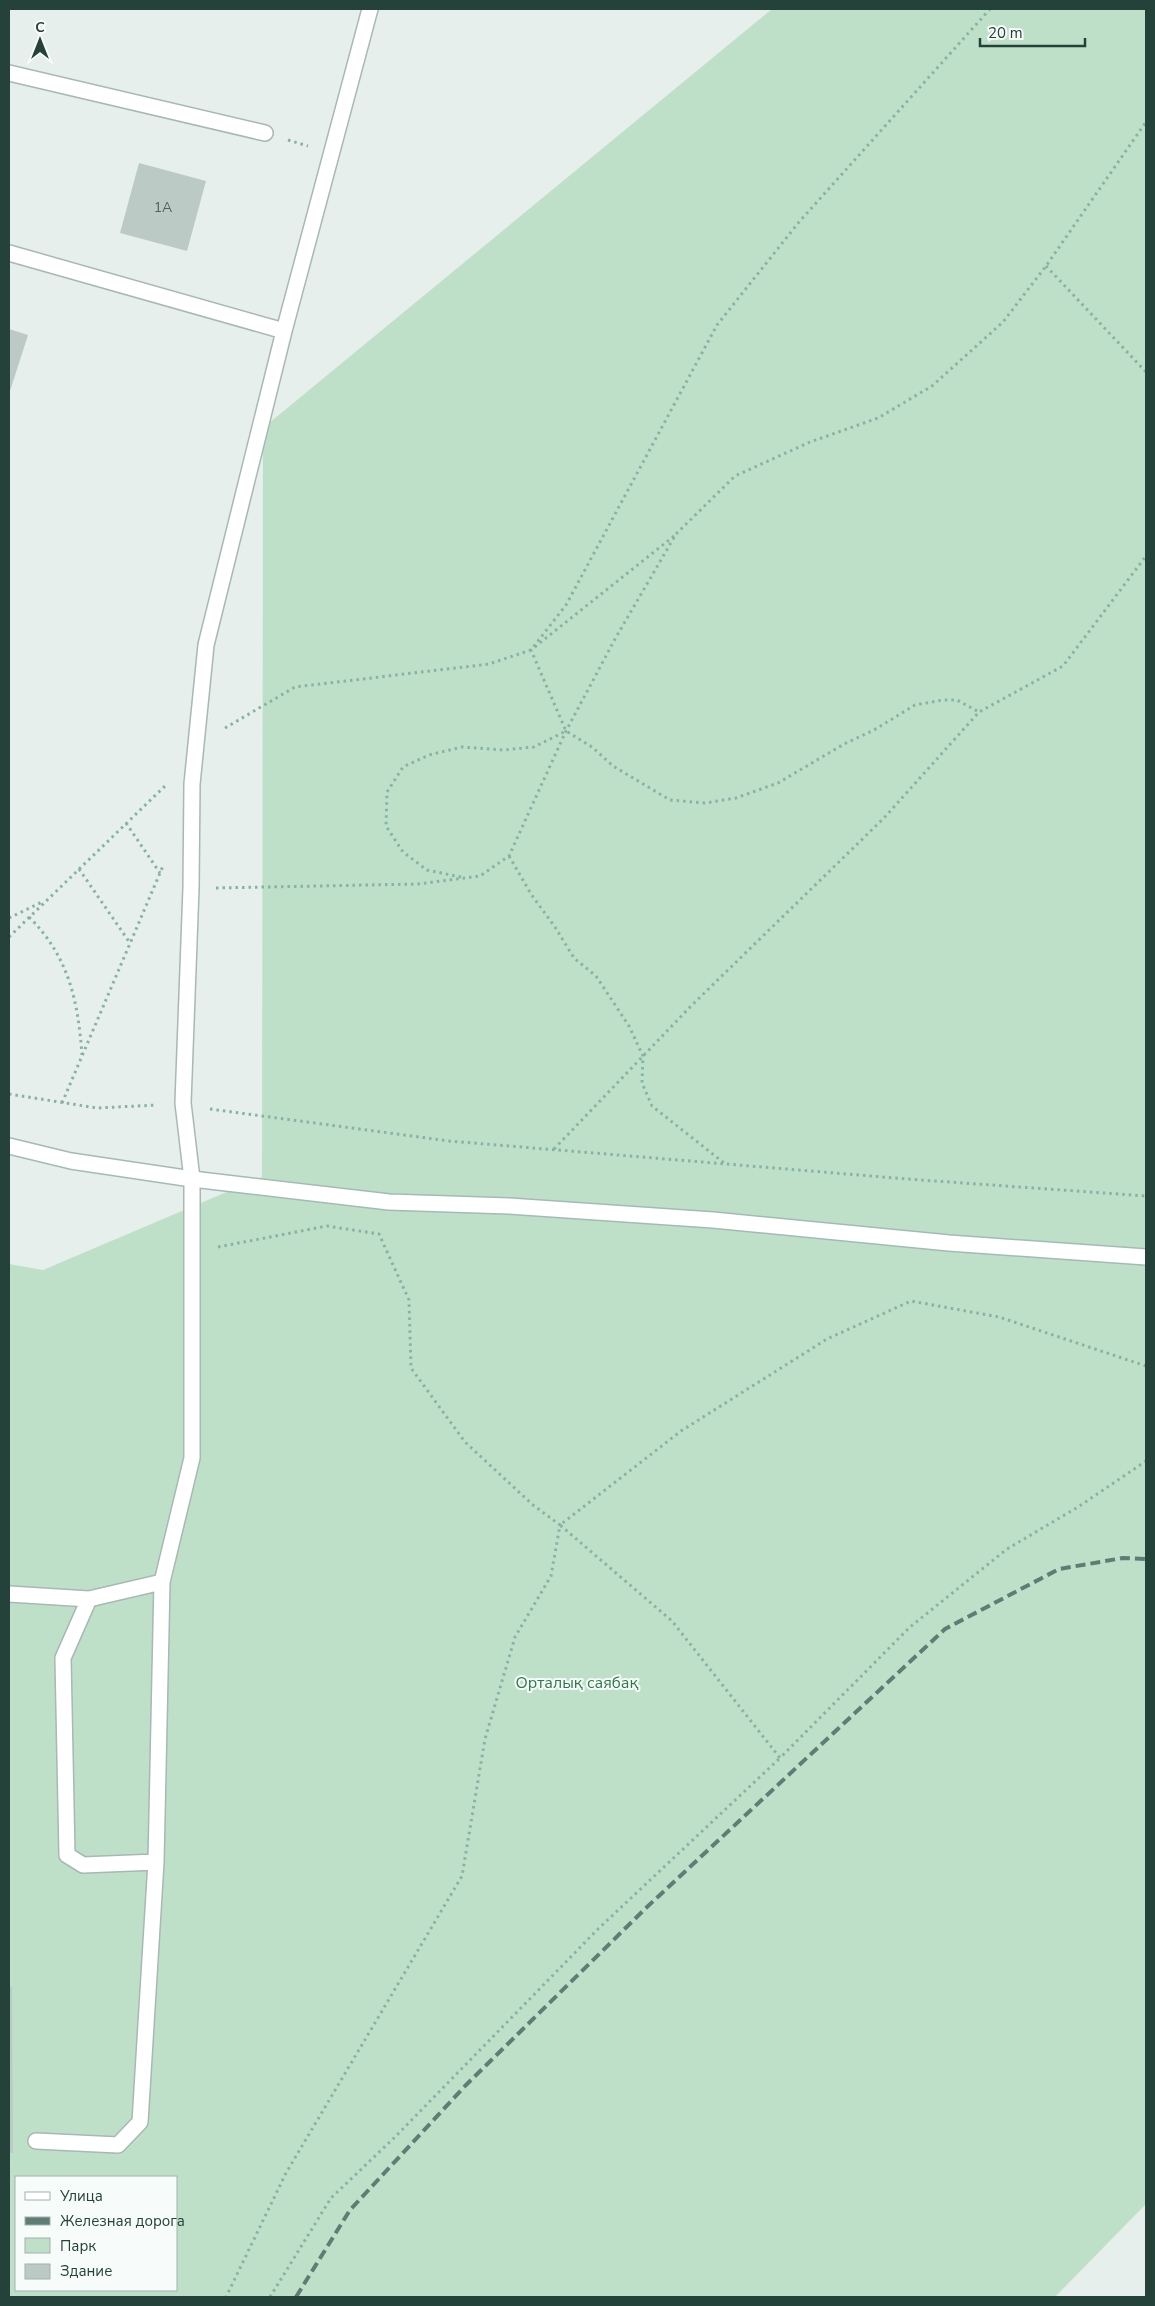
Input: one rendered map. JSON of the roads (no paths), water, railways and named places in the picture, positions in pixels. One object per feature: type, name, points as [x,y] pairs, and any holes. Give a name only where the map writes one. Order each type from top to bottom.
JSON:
[{"type":"main road","points":[[36,2141],[118,2145],[140,2122],[156,1862],[162,1582],[192,1458],[192,1179],[183,1103],[191,888],[192,784],[206,645],[330,152],[370,9]]},
{"type":"main road","points":[[9,73],[265,133]]},
{"type":"main road","points":[[9,253],[284,331]]},
{"type":"main road","points":[[9,1146],[71,1161],[192,1179],[389,1202],[509,1206],[694,1219],[949,1243],[1146,1257]]},
{"type":"main road","points":[[9,1594],[89,1599],[162,1582]]},
{"type":"main road","points":[[89,1599],[63,1658],[67,1855],[83,1865],[156,1862]]},
{"type":"railway","points":[[296,2297],[350,2210],[465,2086],[647,1907],[945,1629],[1059,1569],[1123,1558],[1146,1559]]},
{"type":"park label","name":"Орталық саябақ","points":[[577,1682]]}]
